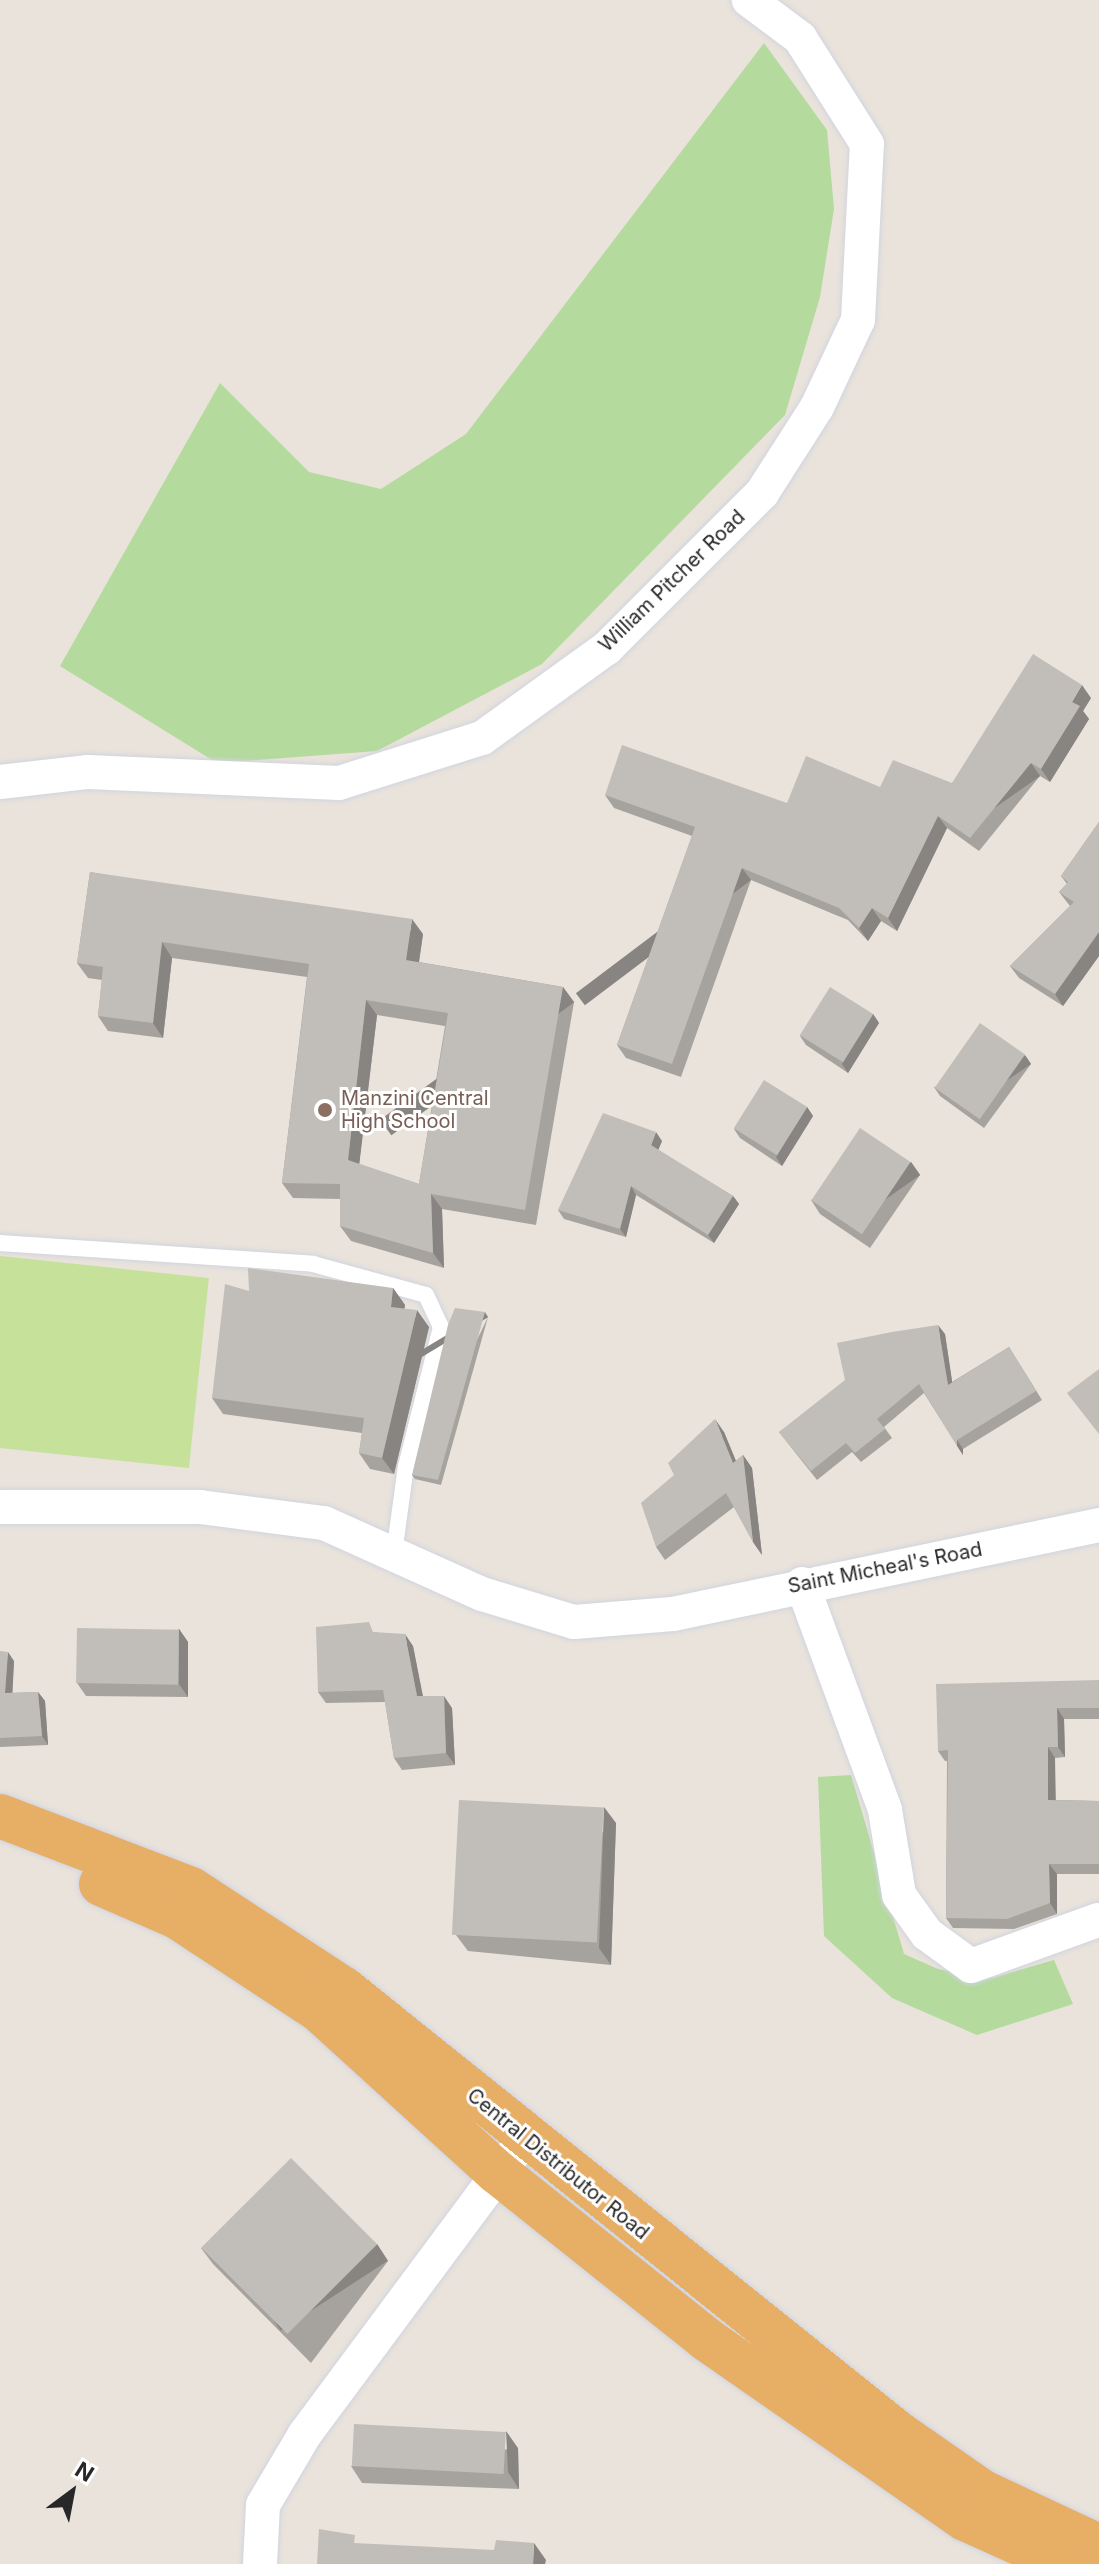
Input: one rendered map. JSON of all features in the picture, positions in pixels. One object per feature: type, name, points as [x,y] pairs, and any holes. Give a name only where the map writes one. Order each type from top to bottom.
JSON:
[{"type":"highway","name":"Central Distributor Road","points":[[0,1816],[191,1889],[344,1989],[526,2139],[898,2433],[983,2492],[1099,2546]]},
{"type":"highway","name":"Central Distributor Road","points":[[0,1847],[177,1917],[320,2011],[497,2172],[706,2339],[952,2510],[1065,2564]]},
{"type":"street","name":"William Pitcher Road","points":[[0,782],[88,772],[339,783],[482,738],[607,648],[762,493],[817,407],[858,320],[867,144],[800,38],[749,0]]},
{"type":"street","name":"Saint Micheal's Road","points":[[0,1507],[200,1507],[324,1523],[482,1594],[574,1622],[673,1614],[802,1584],[1099,1525]]},
{"type":"street","points":[[802,1584],[885,1810],[899,1895],[927,1934],[971,1966],[1098,1920]]},
{"type":"street","points":[[260,2564],[263,2505],[305,2434],[497,2172],[526,2139]]},
{"type":"lane","points":[[0,1243],[313,1264],[426,1295],[441,1327],[406,1466],[394,1554]]},
{"type":"green space","points":[[764,43],[827,130],[834,209],[820,297],[785,415],[542,664],[377,751],[217,763],[60,666],[220,383],[309,472],[381,489],[466,434]]},
{"type":"green space","points":[[0,1256],[209,1278],[189,1468],[0,1448]]},
{"type":"green space","points":[[851,1775],[904,1954],[938,1969],[992,1978],[1054,1960],[1073,2004],[977,2035],[892,1998],[824,1936],[818,1777]]},
{"type":"building","points":[[1033,654],[1082,685],[1072,702],[1080,706],[1041,769],[1031,763],[970,838],[938,816],[888,918],[872,908],[859,928],[839,908],[742,868],[672,1064],[617,1045],[695,827],[605,795],[622,745],[787,803],[806,756],[880,787],[893,760],[952,783]]},
{"type":"building","points":[[1099,822],[1099,932],[1055,994],[1010,966],[1074,902],[1059,892],[1068,882],[1061,876]]},
{"type":"building","points":[[90,872],[412,919],[406,960],[563,987],[525,1210],[431,1194],[433,1253],[340,1226],[340,1184],[282,1183],[309,964],[162,942],[153,1023],[98,1016],[103,967],[77,963]],"holes":[[[366,1000],[448,1013],[419,1184],[348,1160]]]},
{"type":"building","points":[[830,987],[873,1014],[843,1062],[800,1035]]},
{"type":"building","points":[[980,1023],[1025,1055],[980,1119],[935,1088]]},
{"type":"building","points":[[764,1080],[807,1107],[777,1155],[734,1128]]},
{"type":"building","points":[[603,1113],[656,1132],[651,1145],[733,1196],[708,1235],[631,1186],[620,1229],[558,1210]]},
{"type":"building","points":[[860,1128],[911,1162],[862,1234],[811,1200]]},
{"type":"building","points":[[248,1268],[393,1288],[391,1307],[417,1310],[382,1458],[359,1453],[364,1418],[212,1398],[225,1284],[249,1291]]},
{"type":"building","points":[[455,1308],[485,1312],[438,1480],[412,1475],[448,1325]]},
{"type":"building","points":[[938,1325],[948,1385],[1009,1347],[1036,1391],[957,1440],[957,1446],[919,1384],[877,1419],[885,1429],[855,1453],[846,1443],[811,1471],[779,1432],[845,1380],[837,1343]]},
{"type":"building","points":[[1099,1369],[1099,1434],[1067,1393]]},
{"type":"building","points":[[715,1419],[733,1463],[743,1455],[753,1542],[726,1493],[656,1547],[641,1503],[674,1475],[668,1463]]},
{"type":"building","points":[[369,1622],[373,1632],[405,1634],[417,1696],[444,1696],[446,1753],[394,1758],[383,1690],[318,1692],[316,1627]]},
{"type":"building","points":[[77,1628],[179,1630],[178,1685],[76,1683]]},
{"type":"building","points":[[0,1651],[8,1652],[5,1693],[38,1692],[42,1736],[0,1738]]},
{"type":"building","points":[[1099,1680],[1099,1708],[1057,1708],[1058,1747],[1048,1747],[1048,1800],[1099,1801],[1099,1864],[1049,1864],[1050,1903],[1007,1919],[946,1918],[948,1750],[938,1751],[936,1684]]},
{"type":"building","points":[[459,1800],[604,1808],[597,1942],[452,1935]]},
{"type":"building","points":[[291,2158],[377,2244],[287,2334],[201,2248]]},
{"type":"building","points":[[354,2424],[506,2432],[504,2474],[352,2466]]},
{"type":"building","points":[[319,2529],[355,2535],[354,2543],[494,2550],[496,2540],[534,2543],[533,2564],[317,2564]]},
{"type":"place","name":"Manzini Central High School","points":[[325,1110]]}]
